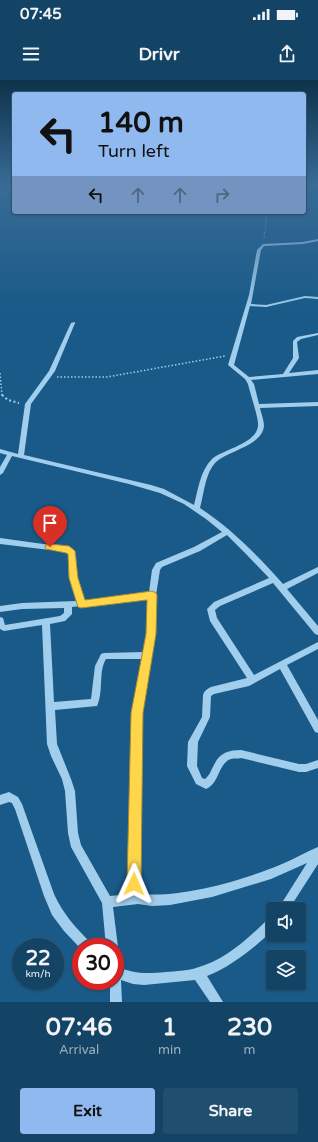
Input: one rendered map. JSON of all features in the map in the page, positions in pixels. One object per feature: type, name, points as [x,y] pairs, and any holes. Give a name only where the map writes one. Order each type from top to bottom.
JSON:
[{"type":"street","points":[[196,510],[209,467],[216,459],[252,440],[260,432],[261,425],[248,379],[231,365],[248,305],[259,250],[263,245],[303,243],[318,240]]},
{"type":"street","points":[[248,305],[266,306],[305,297],[318,298]]},
{"type":"street","points":[[21,456],[28,404],[48,377],[73,323]]},
{"type":"street","points":[[285,375],[296,358],[295,342],[299,338],[318,334]]},
{"type":"street","points":[[248,379],[318,372]]},
{"type":"street","points":[[256,406],[318,404]]},
{"type":"street","points":[[0,451],[139,484],[162,491],[196,510],[227,532],[274,579],[318,632]]},
{"type":"street","points":[[0,473],[10,454]]},
{"type":"street","points":[[138,899],[135,893],[134,884],[137,713],[152,624],[152,595],[156,570],[159,565],[197,549],[227,532]]},
{"type":"street","points":[[0,541],[69,550],[72,554],[74,578],[81,604]]},
{"type":"street","points":[[282,588],[318,570]]},
{"type":"street","points":[[252,679],[213,619],[210,609],[216,604],[274,579]]},
{"type":"street","points":[[0,610],[22,606],[81,604],[152,595]]},
{"type":"street","points":[[0,620],[1,626],[4,628],[66,617],[68,614],[68,605]]},
{"type":"street","points":[[46,621],[51,734],[54,754],[70,789],[74,842],[78,854],[107,902],[111,938]]},
{"type":"street","points":[[318,645],[252,679],[237,685],[211,691],[207,695],[206,717],[193,742],[192,766],[199,781],[206,784],[212,781],[218,764],[222,759],[233,753],[299,768],[306,768],[318,764]]},
{"type":"street","points":[[50,706],[94,703],[97,693],[100,661],[104,656],[147,655]]},
{"type":"street","points":[[282,664],[315,715],[318,729]]},
{"type":"street","points":[[0,800],[9,797],[16,800],[20,807],[49,896],[56,911],[78,938]]},
{"type":"street","points":[[107,902],[138,899],[146,901],[174,899],[203,894],[268,875],[318,852]]},
{"type":"street","points":[[288,902],[318,855]]},
{"type":"street","points":[[124,976],[145,980],[198,974],[218,964],[250,943],[266,928]]},
{"type":"street","points":[[198,974],[217,1002]]},
{"type":"street","points":[[116,990],[116,1002]]},
{"type":"path","points":[[263,245],[265,227]]},
{"type":"path","points":[[48,377],[107,377],[197,362],[234,354]]},
{"type":"path","points":[[0,373],[2,395],[13,402],[28,404]]},
{"type":"route","points":[[50,547],[69,550],[72,554],[72,568],[81,604],[152,595],[151,634],[137,713],[134,884]]}]
